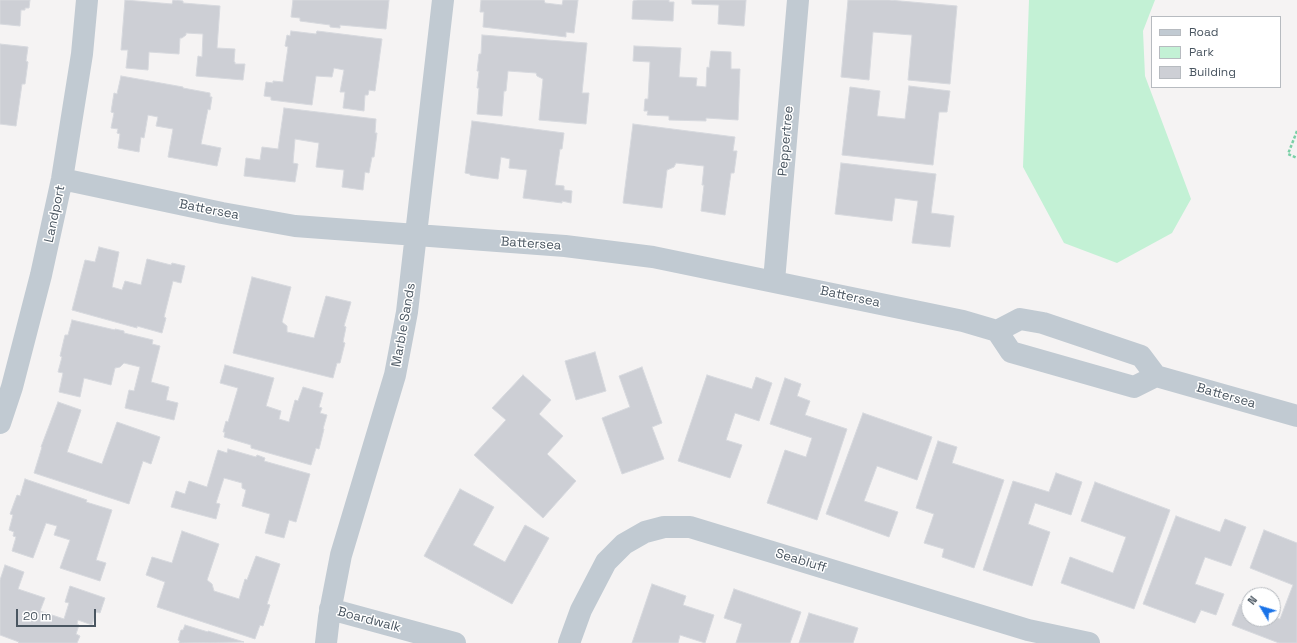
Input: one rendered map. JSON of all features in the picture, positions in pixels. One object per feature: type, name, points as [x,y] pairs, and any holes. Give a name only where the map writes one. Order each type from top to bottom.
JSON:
[{"type":"street","name":"Landport","points":[[0,423],[12,387],[41,276],[62,179],[82,54],[87,0]]},
{"type":"street","name":"Marble Sands","points":[[326,643],[330,609],[341,555],[395,375],[409,300],[443,0]]},
{"type":"street","name":"Peppertree","points":[[774,281],[798,0]]},
{"type":"street","name":"Battersea","points":[[62,179],[222,213],[295,226],[565,246],[653,257],[962,321],[997,331]]},
{"type":"street","points":[[1020,319],[1043,323],[1073,333],[1140,356],[1156,376],[1134,387],[1063,367],[1011,352],[997,331],[1020,319]]},
{"type":"street","points":[[1063,367],[1073,333]]},
{"type":"street","name":"Battersea","points":[[1156,376],[1297,416]]},
{"type":"street","name":"Seabluff","points":[[569,643],[581,610],[606,562],[624,544],[644,532],[664,527],[690,527],[1028,630],[1089,643]]},
{"type":"street","name":"Boardwalk","points":[[330,609],[455,643]]},
{"type":"path","points":[[1297,131],[1288,154],[1297,158]]},
{"type":"green space","points":[[1029,0],[1155,0],[1143,31],[1145,76],[1191,199],[1172,233],[1117,263],[1064,243],[1023,167]]},
{"type":"building","points":[[0,0],[30,0],[29,8],[21,10],[20,26],[0,24]]},
{"type":"building","points":[[125,0],[172,4],[173,0],[183,1],[183,3],[220,6],[217,48],[235,49],[235,64],[245,64],[243,80],[196,76],[198,56],[202,57],[203,34],[186,33],[186,35],[180,38],[179,54],[149,52],[148,70],[126,68],[128,50],[121,50]]},
{"type":"building","points":[[293,0],[389,0],[386,29],[340,25],[340,28],[330,27],[330,25],[300,21],[300,18],[291,17]]},
{"type":"building","points":[[481,0],[544,0],[545,3],[562,5],[563,0],[578,0],[574,33],[566,32],[566,37],[483,27],[484,12],[480,12]]},
{"type":"building","points":[[669,0],[669,2],[674,2],[673,21],[632,19],[633,1]]},
{"type":"building","points":[[692,0],[746,0],[744,26],[718,24],[719,5],[692,4]]},
{"type":"building","points":[[848,0],[889,0],[957,6],[950,84],[908,80],[912,35],[873,32],[869,80],[841,77]]},
{"type":"building","points":[[291,31],[316,34],[317,31],[382,39],[375,91],[369,90],[368,95],[365,95],[364,111],[343,108],[345,92],[340,92],[344,70],[334,68],[332,77],[316,76],[312,105],[271,100],[271,97],[264,96],[266,82],[283,82],[288,47],[285,46],[287,35],[290,36]]},
{"type":"building","points":[[482,35],[587,43],[582,93],[589,93],[586,124],[539,120],[543,79],[537,76],[536,73],[508,71],[506,91],[504,91],[502,116],[477,114],[479,88],[477,88],[479,71],[477,71],[479,54],[481,54]]},
{"type":"building","points":[[0,44],[28,47],[26,61],[28,62],[25,84],[22,84],[16,126],[0,124]]},
{"type":"building","points":[[634,46],[681,48],[679,77],[697,78],[696,86],[706,87],[707,67],[709,68],[711,51],[731,52],[731,69],[740,69],[738,120],[706,118],[706,121],[669,120],[669,116],[647,115],[648,111],[644,111],[645,99],[648,99],[650,62],[633,61]]},
{"type":"building","points":[[121,76],[210,93],[210,97],[212,97],[210,110],[208,109],[201,144],[221,148],[217,166],[168,157],[173,129],[156,126],[158,117],[148,115],[144,138],[141,137],[139,152],[118,148],[120,134],[117,133],[118,129],[111,128],[114,113],[111,112],[114,93],[117,94]]},
{"type":"building","points":[[909,86],[950,91],[947,112],[939,112],[933,165],[842,155],[850,87],[880,91],[877,116],[905,119]]},
{"type":"building","points":[[284,108],[376,119],[375,133],[377,133],[374,157],[372,157],[369,173],[365,172],[363,190],[342,187],[344,170],[316,167],[319,143],[295,139],[293,163],[298,164],[295,182],[244,176],[246,158],[260,160],[262,147],[278,149]]},
{"type":"building","points":[[472,121],[564,133],[562,149],[560,149],[555,185],[564,186],[564,190],[572,191],[571,203],[523,198],[527,170],[509,168],[510,159],[501,157],[498,179],[465,173]]},
{"type":"building","points":[[633,124],[735,137],[733,151],[737,151],[734,173],[731,173],[725,215],[701,211],[704,185],[702,185],[704,166],[676,163],[674,167],[667,170],[662,208],[623,203]]},
{"type":"building","points":[[841,163],[936,174],[931,213],[954,216],[950,247],[912,243],[918,201],[895,198],[892,221],[835,214]]},
{"type":"building","points":[[99,247],[119,252],[112,287],[122,290],[125,281],[141,285],[147,259],[171,265],[172,263],[185,266],[181,283],[173,281],[164,317],[166,318],[162,333],[137,326],[137,328],[72,310],[85,260],[95,262]]},
{"type":"building","points":[[252,277],[291,287],[282,322],[287,326],[287,332],[314,338],[326,296],[351,302],[344,326],[346,327],[343,342],[345,343],[340,363],[337,363],[333,378],[233,353]]},
{"type":"building","points":[[72,320],[124,331],[124,333],[153,340],[152,344],[160,346],[151,382],[169,387],[166,400],[178,403],[174,420],[125,408],[129,390],[134,391],[140,367],[124,363],[120,367],[115,368],[111,385],[84,378],[80,397],[59,392],[63,373],[58,372],[62,357],[60,356],[65,335],[68,335]]},
{"type":"building","points":[[595,352],[606,391],[576,400],[565,361]]},
{"type":"building","points":[[225,365],[274,378],[266,406],[281,411],[279,419],[289,422],[295,400],[298,401],[303,387],[323,393],[319,407],[322,408],[320,413],[327,415],[319,449],[316,448],[311,465],[251,448],[251,445],[224,437],[225,432],[223,432],[226,421],[228,422],[238,388],[220,383]]},
{"type":"building","points":[[642,367],[662,423],[652,427],[664,459],[622,474],[602,418],[630,407],[619,376]]},
{"type":"building","points":[[523,375],[551,400],[539,414],[563,436],[547,454],[576,481],[543,518],[474,455],[506,420],[492,408]]},
{"type":"building","points":[[707,375],[752,389],[756,377],[772,383],[759,421],[735,413],[726,440],[742,445],[730,478],[678,461]]},
{"type":"building","points":[[785,378],[801,384],[797,396],[810,401],[805,415],[847,429],[817,520],[767,503],[785,450],[806,457],[812,438],[770,424]]},
{"type":"building","points":[[58,402],[81,410],[67,452],[102,464],[117,422],[160,437],[151,464],[143,461],[129,504],[34,473],[41,447]]},
{"type":"building","points":[[863,413],[932,437],[917,480],[877,466],[864,501],[898,512],[889,537],[826,514]]},
{"type":"building","points":[[938,441],[957,447],[952,463],[1004,480],[974,568],[942,557],[944,549],[924,543],[934,514],[916,508]]},
{"type":"building","points":[[228,449],[256,457],[257,455],[265,458],[264,461],[310,474],[296,522],[289,520],[284,538],[265,533],[270,514],[242,506],[246,490],[242,488],[242,483],[224,478],[216,503],[220,504],[216,519],[171,507],[176,491],[185,494],[189,481],[207,487],[218,450],[227,453]]},
{"type":"building","points":[[1056,473],[1082,482],[1071,515],[1035,503],[1028,524],[1050,532],[1032,586],[983,570],[1013,481],[1049,492]]},
{"type":"building","points":[[25,479],[112,510],[96,560],[106,563],[100,581],[60,568],[70,540],[54,535],[57,526],[46,523],[33,558],[12,551],[16,537],[13,536],[14,532],[9,530],[13,515],[10,514],[17,495],[20,496]]},
{"type":"building","points":[[1095,482],[1170,510],[1134,609],[1061,583],[1070,557],[1113,573],[1126,537],[1081,521]]},
{"type":"building","points":[[460,489],[494,507],[473,545],[505,562],[525,525],[549,538],[512,604],[424,556]]},
{"type":"building","points":[[1176,516],[1220,532],[1225,519],[1246,527],[1231,566],[1205,557],[1195,584],[1224,594],[1216,615],[1201,610],[1195,623],[1143,604]]},
{"type":"building","points":[[1264,530],[1297,543],[1297,643],[1279,643],[1232,625],[1240,604],[1241,627],[1281,627],[1281,616],[1293,585],[1250,568]]},
{"type":"building","points":[[182,531],[219,544],[207,580],[212,584],[214,591],[239,599],[245,579],[247,580],[256,556],[280,564],[267,604],[270,605],[263,626],[260,625],[255,639],[157,607],[165,582],[146,575],[152,557],[172,563]]},
{"type":"building","points":[[5,565],[24,572],[18,589],[45,598],[40,611],[64,619],[69,603],[65,602],[70,586],[105,598],[100,613],[96,612],[92,625],[78,620],[77,624],[79,625],[76,634],[80,636],[77,643],[18,643],[19,642],[0,635],[0,580]]},
{"type":"building","points":[[652,584],[686,596],[683,605],[714,615],[705,643],[680,635],[678,643],[632,643]]},
{"type":"building","points":[[734,589],[801,612],[790,643],[736,643],[742,624],[724,618]]},
{"type":"building","points":[[809,613],[858,628],[853,643],[799,643]]},
{"type":"building","points":[[185,625],[244,642],[179,643],[180,641],[178,640],[181,630],[183,630]]}]
